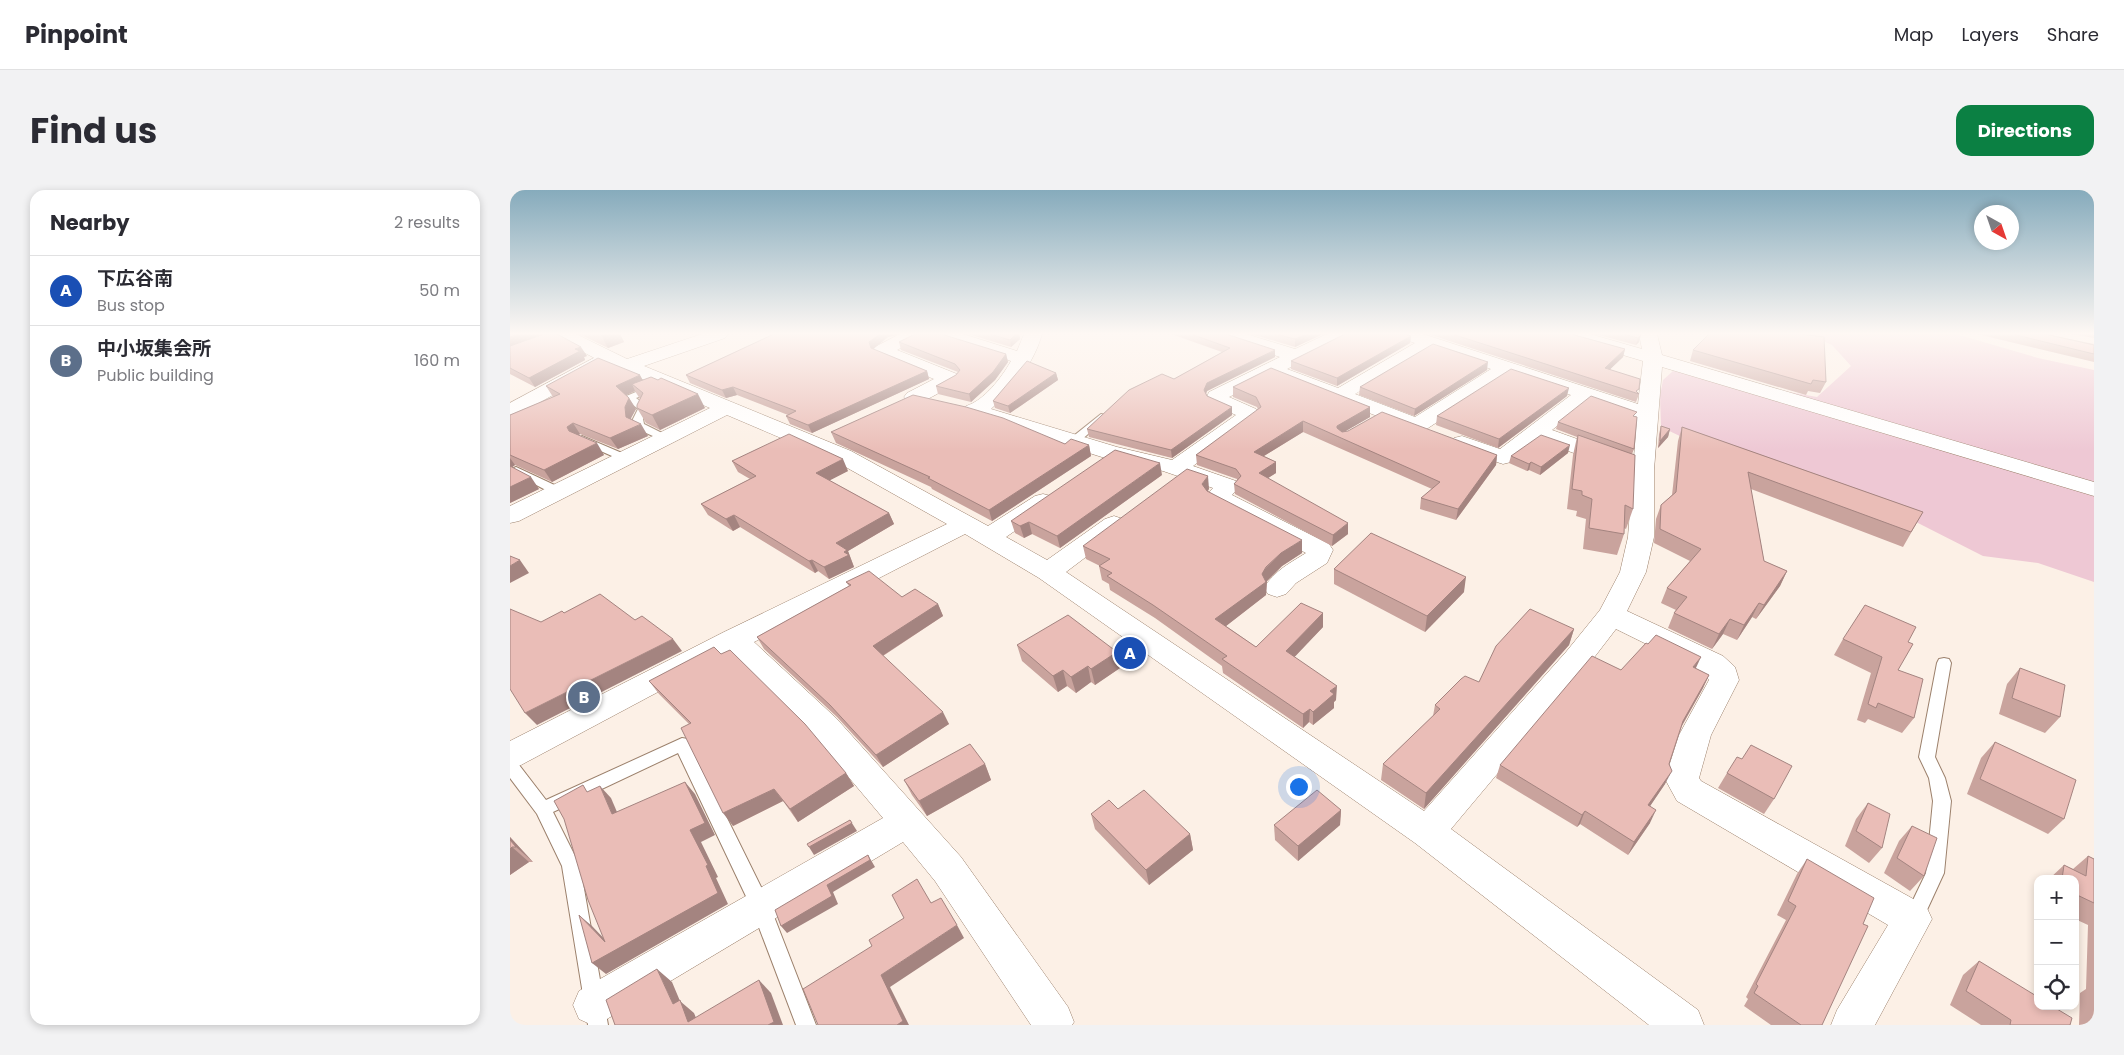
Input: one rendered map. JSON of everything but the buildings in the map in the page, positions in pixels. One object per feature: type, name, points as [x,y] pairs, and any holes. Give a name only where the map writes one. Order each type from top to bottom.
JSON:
[{"type":"street","points":[[510,411],[591,373]]},
{"type":"street","points":[[645,373],[727,407],[825,437],[844,456],[978,530],[1048,572],[1427,832],[1683,1025]]},
{"type":"street","points":[[937,373],[950,378],[905,401],[945,404],[976,411],[1076,440],[1113,453],[1137,457],[1174,476],[1228,486],[1217,497],[1320,550],[1318,557],[1287,577],[1276,588]]},
{"type":"street","points":[[976,411],[1002,389],[1013,373]]},
{"type":"street","points":[[1174,476],[1249,416],[1249,413],[1216,399],[1216,396],[1262,373]]},
{"type":"street","points":[[1281,373],[1340,395],[1381,415],[1432,431],[1499,458],[1504,457],[1538,432],[1586,394]]},
{"type":"street","points":[[1340,395],[1378,373]]},
{"type":"street","points":[[1432,431],[1500,373]]},
{"type":"street","points":[[1524,373],[1647,414]]},
{"type":"street","points":[[1427,832],[1536,709],[1611,615],[1633,572],[1641,537],[1649,373]]},
{"type":"street","points":[[1736,373],[2094,489]]},
{"type":"street","points":[[510,516],[727,407]]},
{"type":"street","points":[[1538,432],[1644,470]]},
{"type":"street","points":[[1089,470],[1113,453]]},
{"type":"street","points":[[510,756],[734,639],[978,530],[1065,486]]},
{"type":"street","points":[[1048,572],[1132,511]]},
{"type":"street","points":[[1611,615],[1713,664],[1724,675],[1724,680],[1695,735],[1682,779],[1689,791],[1913,919],[1852,1025]]},
{"type":"street","points":[[734,639],[825,727],[948,869],[1053,1022]]},
{"type":"street","points":[[595,1015],[761,907],[906,822]]},
{"type":"lane","points":[[664,438],[639,426],[638,419],[644,408],[629,397],[667,382]]},
{"type":"lane","points":[[1076,440],[1109,409]]},
{"type":"lane","points":[[581,439],[625,458]]},
{"type":"lane","points":[[516,470],[559,492]]},
{"type":"lane","points":[[1913,919],[1935,873],[1942,801],[1937,778],[1927,757],[1944,663]]},
{"type":"lane","points":[[543,809],[682,744],[761,907],[806,1025]]},
{"type":"lane","points":[[510,766],[543,809],[571,866],[595,1015]]},
{"type":"shaded area","points":[[1671,373],[1684,373],[1817,397],[1843,373],[2094,373],[2094,582],[2038,563],[1983,556],[1916,522],[1684,438],[1661,427],[1660,396],[1663,380]]},
{"type":"place","name":"下広谷南","points":[[1130,653]]},
{"type":"place","name":"中小坂集会所","points":[[584,697]]}]
